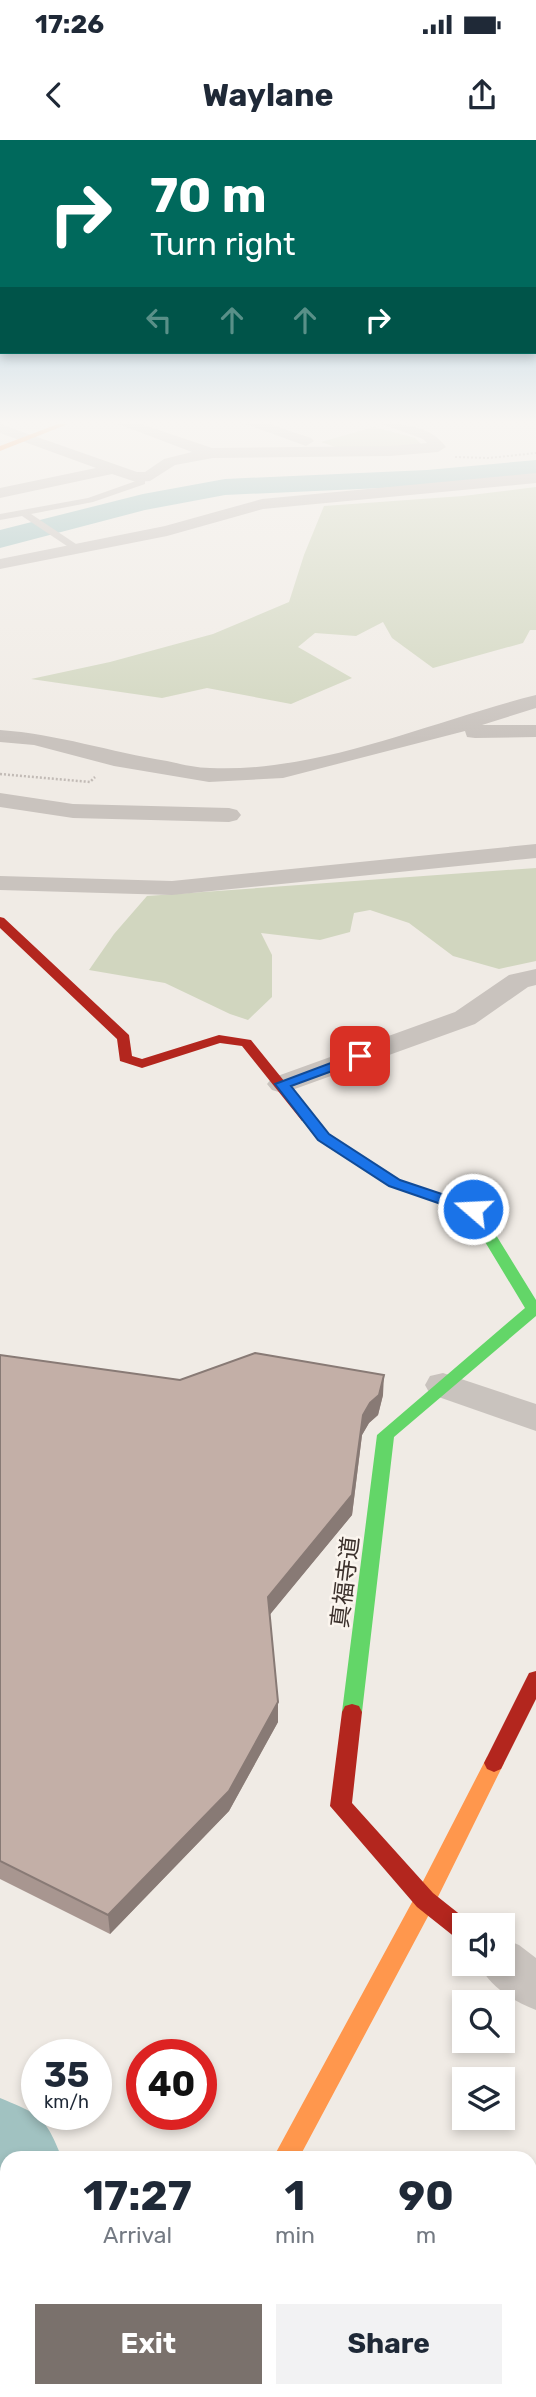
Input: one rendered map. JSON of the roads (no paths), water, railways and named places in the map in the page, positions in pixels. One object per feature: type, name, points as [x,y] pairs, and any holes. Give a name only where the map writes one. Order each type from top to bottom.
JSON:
[{"type":"street","points":[[0,564],[173,529]]},
{"type":"street","points":[[0,736],[34,739],[114,759],[209,775],[283,771],[437,733],[536,701]]},
{"type":"street","points":[[437,733],[536,731]]},
{"type":"street","points":[[0,800],[72,811],[229,815]]},
{"type":"street","points":[[0,883],[172,888],[536,850]]},
{"type":"street","points":[[0,921],[124,1038],[125,1059],[142,1064],[219,1039],[246,1043],[323,1137],[395,1183],[473,1209],[535,1307]]},
{"type":"street","points":[[282,1084],[465,1018],[519,981],[536,977]]},
{"type":"street","name":"真福寺道","points":[[452,1921],[425,1900],[341,1805],[386,1435],[535,1307]]},
{"type":"street","points":[[443,1385],[536,1418]]},
{"type":"street","points":[[289,2151],[425,1900],[536,1679]]},
{"type":"street","points":[[515,1971],[536,1987]]},
{"type":"lane","points":[[48,529],[76,548]]},
{"type":"waterway","points":[[0,539],[37,529]]},
{"type":"waterway","points":[[0,2142],[10,2151]]}]
